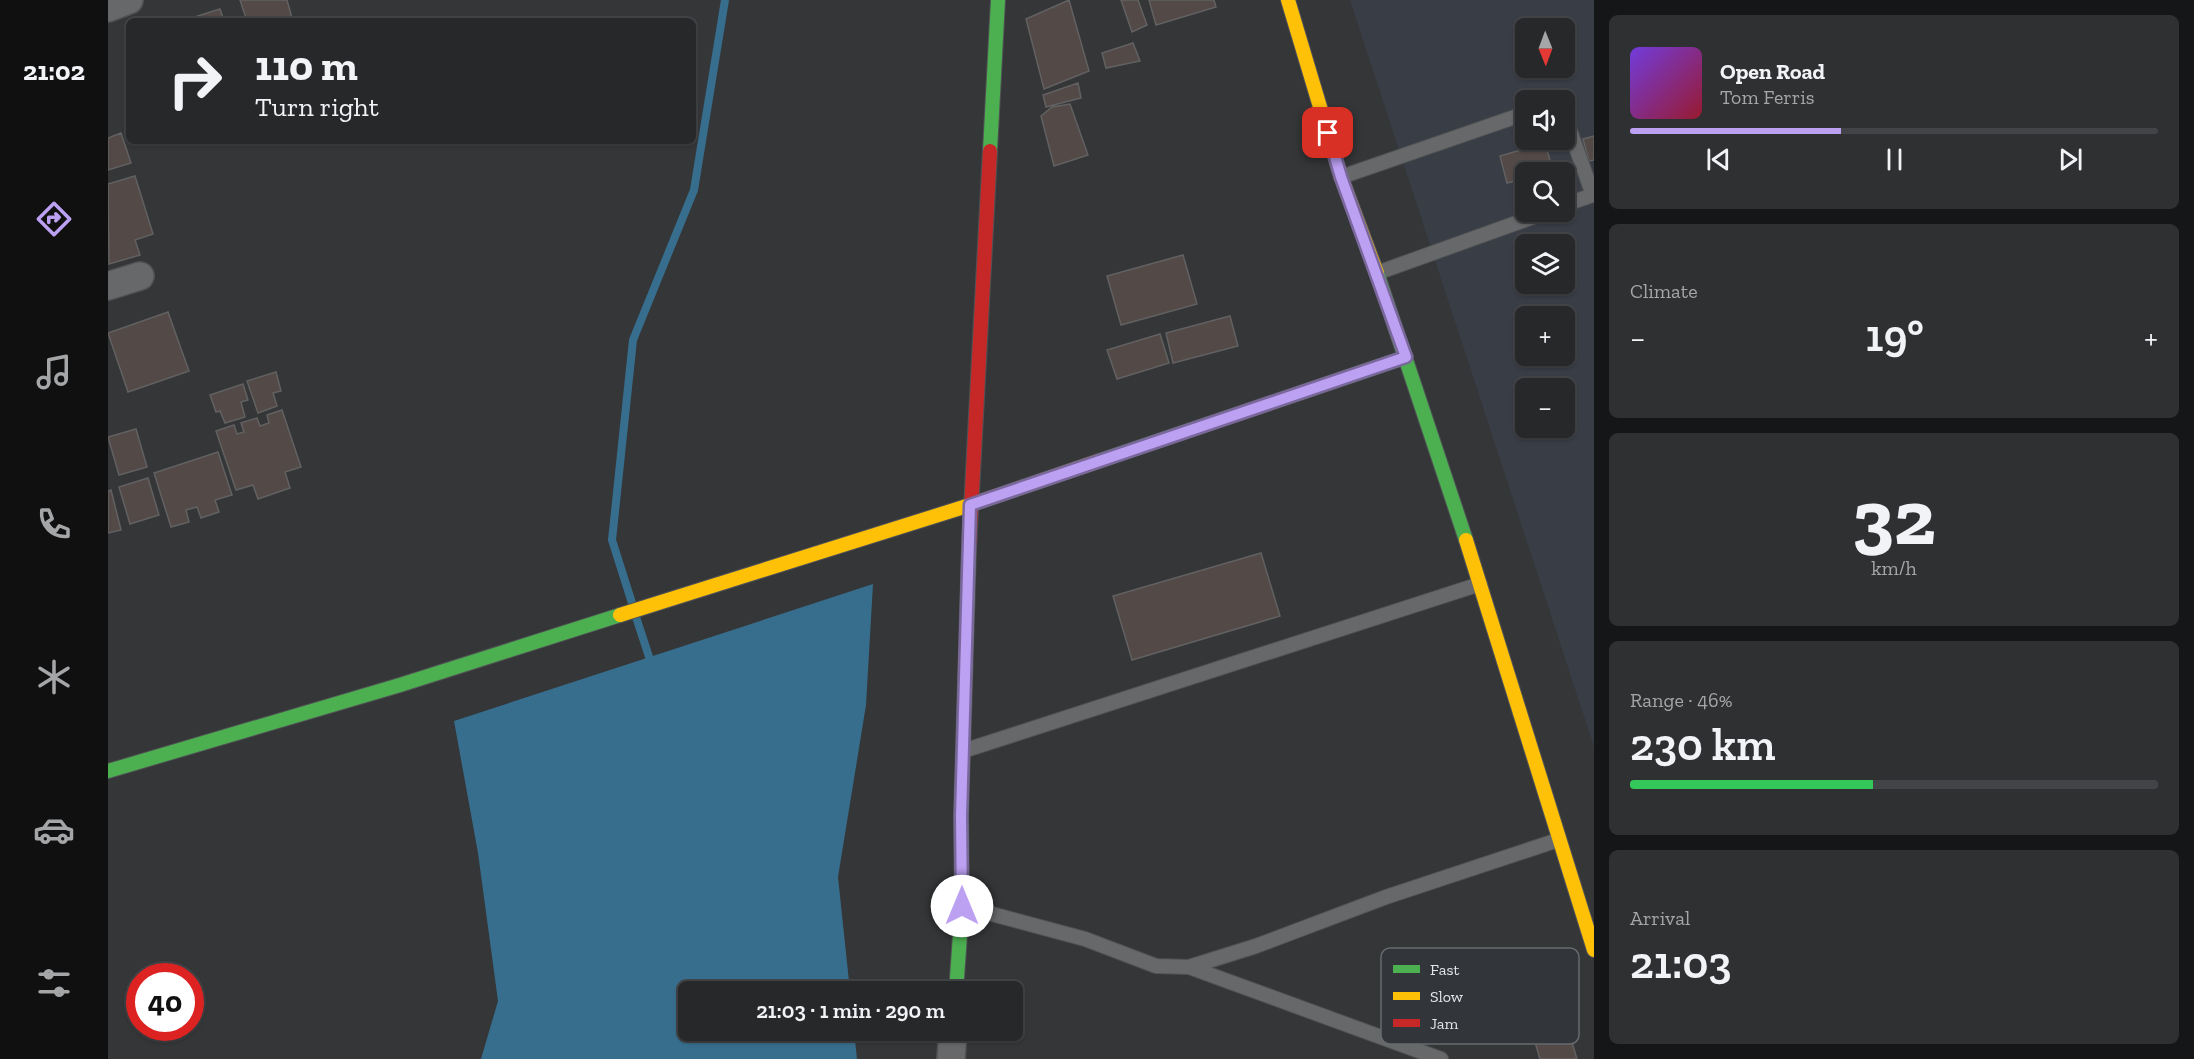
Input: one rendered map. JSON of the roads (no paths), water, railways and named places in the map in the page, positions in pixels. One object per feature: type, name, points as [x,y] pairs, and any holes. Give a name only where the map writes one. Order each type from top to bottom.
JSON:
[{"type":"street","points":[[108,8],[129,0]]},
{"type":"street","points":[[957,981],[962,906],[961,816],[970,505],[998,0]]},
{"type":"street","points":[[1288,0],[1341,177],[1406,357],[1480,584],[1594,950]]},
{"type":"street","points":[[108,286],[140,276]]},
{"type":"street","points":[[108,771],[400,685],[970,505],[1406,357]]},
{"type":"street","points":[[951,1059],[952,1041]]},
{"type":"lane","points":[[1341,177],[1515,117]]},
{"type":"lane","points":[[1575,144],[1594,195],[1575,201]]},
{"type":"lane","points":[[1377,273],[1519,222]]},
{"type":"lane","points":[[963,751],[1480,584]]},
{"type":"lane","points":[[1189,967],[1256,946],[1386,897],[1558,840]]},
{"type":"lane","points":[[962,906],[1085,939],[1156,966],[1189,967],[1381,1037]]},
{"type":"lane","points":[[1400,1044],[1441,1059]]},
{"type":"water","points":[[873,584],[866,705],[838,877],[849,981],[678,981],[678,1041],[855,1041],[857,1059],[481,1059],[498,1001],[478,853],[454,721]]},
{"type":"waterway","points":[[632,603],[612,540],[633,340],[694,190],[725,0]]},
{"type":"waterway","points":[[636,617],[652,666]]}]
